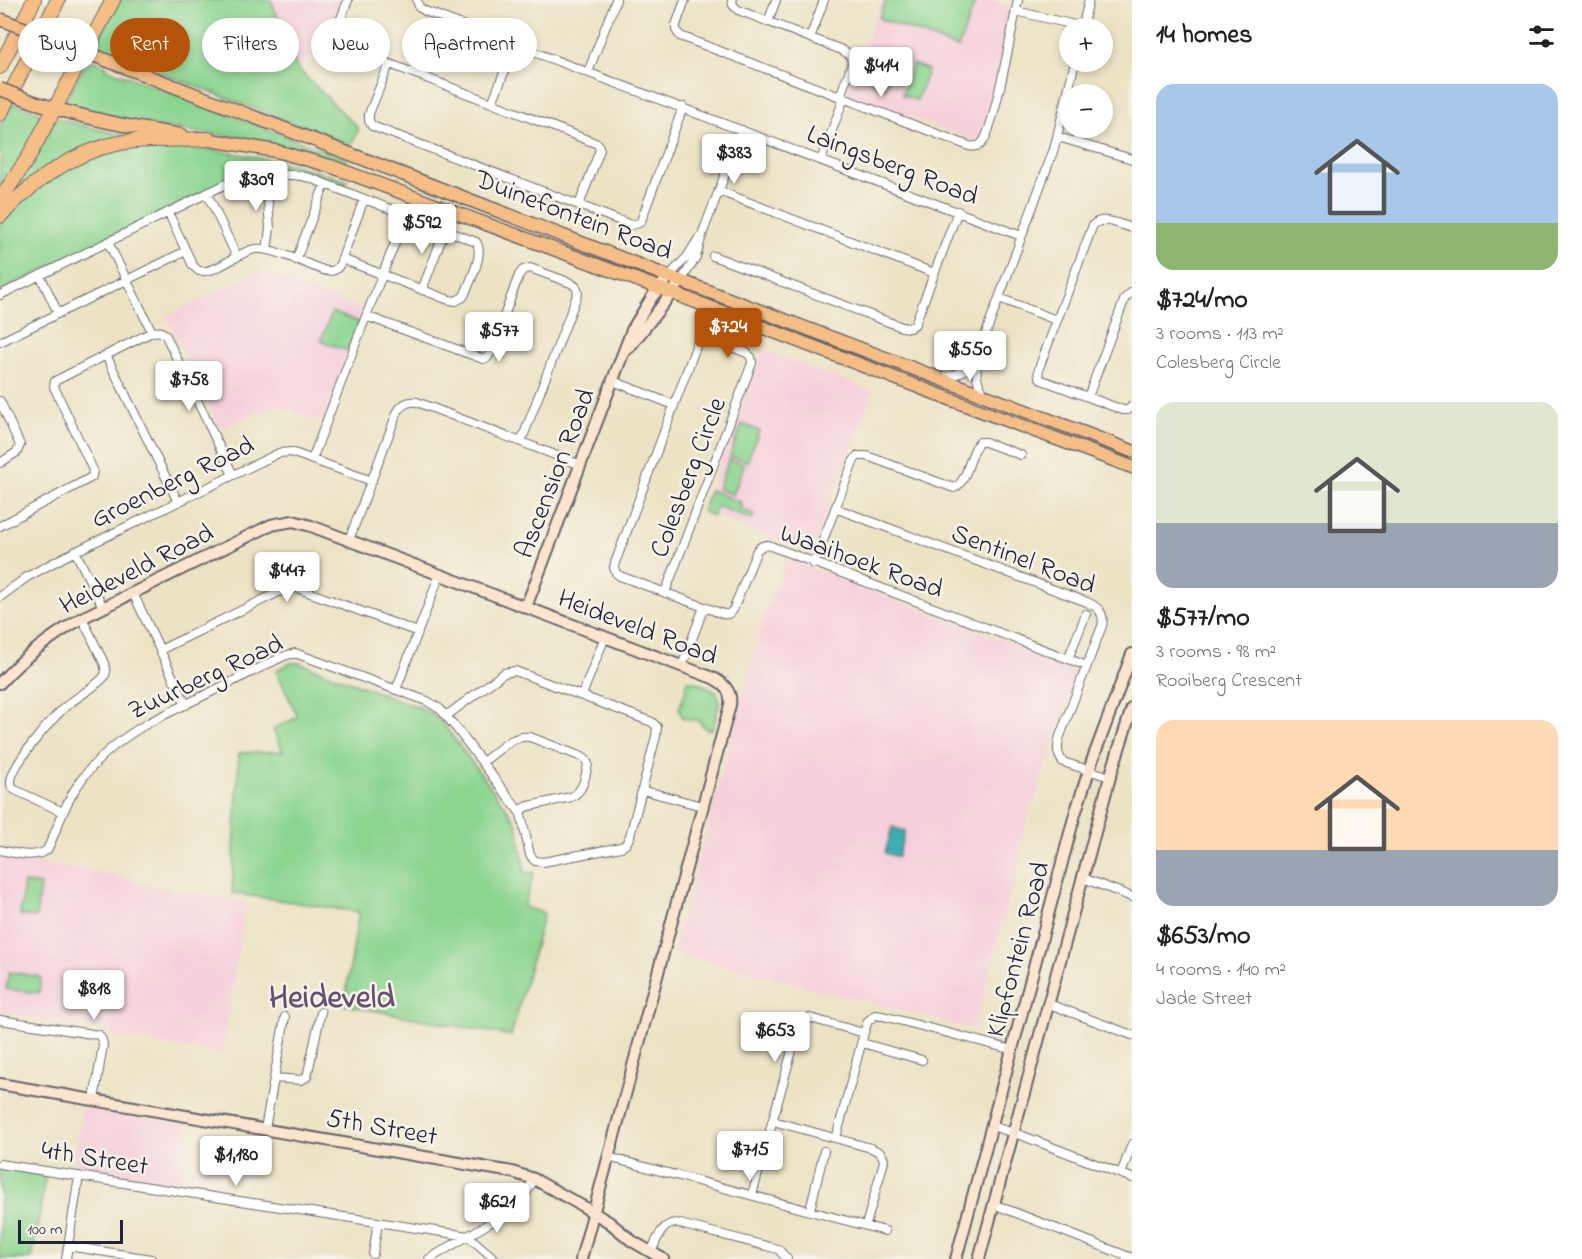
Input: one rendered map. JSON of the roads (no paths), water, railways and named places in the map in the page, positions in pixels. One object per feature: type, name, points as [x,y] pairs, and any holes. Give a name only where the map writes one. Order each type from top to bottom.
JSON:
[{"type":"highway","points":[[0,67],[34,0]]},
{"type":"highway","points":[[0,114],[58,0]]},
{"type":"highway","points":[[98,28],[113,0]]},
{"type":"highway","points":[[0,200],[28,158],[74,72]]},
{"type":"highway","points":[[0,216],[20,195],[40,179],[82,155],[103,147],[135,141],[207,139]]},
{"type":"main road","name":"Duinefontein Road","points":[[0,19],[18,26]]},
{"type":"main road","name":"Duinefontein Road","points":[[98,57],[675,279],[1132,451]]},
{"type":"main road","name":"Duinefontein Road","points":[[0,89],[55,109],[127,127],[276,151],[330,166],[1132,467]]},
{"type":"street","points":[[341,18],[348,0]]},
{"type":"street","name":"Laingsberg Road","points":[[417,0],[425,11],[444,18]]},
{"type":"street","points":[[588,72],[616,0]]},
{"type":"street","points":[[685,0],[676,25],[680,36],[969,146],[978,146],[984,140],[992,118],[1018,0]]},
{"type":"street","points":[[732,0],[738,10],[850,55],[851,67],[821,160]]},
{"type":"street","points":[[768,22],[776,0]]},
{"type":"street","points":[[810,38],[824,0]]},
{"type":"street","points":[[1084,18],[1089,0]]},
{"type":"street","points":[[1016,11],[1059,22]]},
{"type":"street","name":"Laingsberg Road","points":[[537,53],[1022,236]]},
{"type":"street","points":[[390,64],[598,144],[600,150],[579,205]]},
{"type":"street","points":[[386,72],[369,114],[372,126],[632,225],[639,224],[683,107]]},
{"type":"street","points":[[492,103],[504,72]]},
{"type":"street","points":[[985,395],[977,380],[976,366],[979,352],[1058,137],[1073,72]]},
{"type":"street","points":[[675,279],[696,257],[703,232],[742,130]]},
{"type":"street","points":[[1058,137],[1132,159]]},
{"type":"street","points":[[0,295],[233,181],[286,175],[305,177],[325,184],[476,242],[480,248],[479,257],[465,294],[460,300],[453,301],[342,259]]},
{"type":"street","points":[[266,177],[270,228],[267,250]]},
{"type":"street","points":[[296,260],[325,184]]},
{"type":"street","points":[[719,191],[934,273]]},
{"type":"street","points":[[207,194],[237,257]]},
{"type":"street","points":[[168,212],[195,268],[201,272],[255,249],[267,250],[332,272],[338,268],[342,259],[364,199]]},
{"type":"street","points":[[713,256],[907,328],[915,324],[958,211]]},
{"type":"street","points":[[312,460],[406,215]]},
{"type":"street","points":[[1132,228],[1105,221],[1096,222],[1038,368],[1038,375],[1042,380],[1123,410],[1128,410],[1132,406]]},
{"type":"street","points":[[422,290],[445,230]]},
{"type":"street","points":[[675,279],[703,232]]},
{"type":"street","points":[[108,242],[152,332]]},
{"type":"street","points":[[0,342],[186,251]]},
{"type":"street","points":[[366,316],[483,359],[487,358],[491,351],[519,275],[523,270],[532,269],[571,283],[576,287],[578,295],[521,442]]},
{"type":"street","points":[[40,275],[58,313]]},
{"type":"street","name":"Ascension Road","points":[[526,607],[634,325],[659,288],[675,279]]},
{"type":"street","name":"Ascension Road","points":[[623,355],[672,293],[675,279]]},
{"type":"street","points":[[1088,397],[1125,298],[1132,292]]},
{"type":"street","points":[[999,298],[1056,320]]},
{"type":"street","points":[[0,525],[92,477],[92,467],[56,391],[54,383],[57,379],[152,332],[160,331],[166,336],[233,475]]},
{"type":"street","name":"Colesberg Circle","points":[[615,571],[615,562],[697,344],[702,339],[711,338],[746,352],[752,359],[752,365],[665,593]]},
{"type":"street","points":[[940,378],[965,371],[979,352]]},
{"type":"street","points":[[106,355],[178,502]]},
{"type":"street","points":[[613,381],[674,405]]},
{"type":"street","points":[[0,401],[20,445],[18,452],[0,463]]},
{"type":"street","points":[[350,540],[399,410],[410,402],[417,402],[581,465]]},
{"type":"street","points":[[814,564],[857,456],[867,456],[954,489],[962,482],[974,448],[979,442],[1021,455]]},
{"type":"street","name":"Groenberg Road","points":[[0,597],[27,577],[75,551],[284,452],[291,452],[372,481]]},
{"type":"street","name":"Sentinel Road","points":[[835,508],[1093,605],[1102,615],[1103,623],[1060,736],[1058,751],[1059,758],[1063,762],[1110,777]]},
{"type":"street","name":"Heideveld Road","points":[[0,683],[22,660],[82,618],[279,523],[293,521],[350,540],[720,682],[728,690],[730,705],[581,1259]]},
{"type":"street","name":"Waaihoek Road","points":[[615,571],[620,576],[725,614],[732,612],[757,550],[768,545],[1087,666]]},
{"type":"street","points":[[75,551],[103,607]]},
{"type":"street","points":[[396,690],[440,574]]},
{"type":"street","points":[[160,650],[289,587],[418,632]]},
{"type":"street","points":[[133,593],[186,705]]},
{"type":"street","points":[[682,666],[704,607]]},
{"type":"street","points":[[1068,659],[1086,615]]},
{"type":"street","points":[[63,812],[15,790],[11,782],[13,773],[48,724],[106,672],[105,663],[82,618]]},
{"type":"street","points":[[582,695],[605,637]]},
{"type":"street","name":"Zuurberg Road","points":[[0,850],[29,855],[47,850],[63,812],[82,780],[100,758],[115,745],[131,733],[295,653],[427,701],[440,709],[519,810],[525,826],[530,855],[535,861],[543,862],[624,845],[628,841],[642,790]]},
{"type":"street","name":"Klipfontein Road","points":[[956,1259],[1076,814],[1089,771],[1132,654]]},
{"type":"street","points":[[446,716],[504,673],[520,672],[650,721],[657,730],[642,790],[702,806]]},
{"type":"street","name":"Klipfontein Road","points":[[979,1259],[1110,777],[1132,708]]},
{"type":"street","points":[[482,762],[512,740],[523,736],[587,761],[582,786],[576,795],[519,810]]},
{"type":"street","points":[[1083,878],[1132,897]]},
{"type":"street","points":[[1049,1004],[1131,1033]]},
{"type":"street","points":[[274,1078],[302,1080],[307,1077],[321,1012]]},
{"type":"street","points":[[836,1138],[864,1033],[871,1018],[879,1015],[1013,1050]]},
{"type":"street","points":[[264,1129],[285,1017]]},
{"type":"street","points":[[752,1195],[802,1021],[810,1018],[864,1033]]},
{"type":"street","points":[[0,1020],[99,1035],[104,1045],[94,1100]]},
{"type":"street","points":[[862,1043],[922,1060]]},
{"type":"street","name":"5th Street","points":[[0,1084],[501,1169],[534,1179],[593,1212],[663,1259]]},
{"type":"street","points":[[773,1121],[880,1152],[884,1160],[866,1225]]},
{"type":"street","points":[[992,1126],[1132,1178]]},
{"type":"street","points":[[1121,1174],[1132,1144]]},
{"type":"street","points":[[810,1210],[824,1151]]},
{"type":"street","points":[[608,1157],[885,1231]]},
{"type":"street","name":"4th Street","points":[[0,1164],[468,1236]]},
{"type":"street","points":[[66,1259],[79,1176]]},
{"type":"street","points":[[429,1259],[520,1204],[534,1179]]},
{"type":"street","points":[[993,1204],[1132,1258]]},
{"type":"street","points":[[373,1254],[378,1222]]},
{"type":"street","points":[[651,1252],[664,1228],[668,1224],[676,1223],[778,1249],[788,1259]]},
{"type":"street","points":[[468,1236],[495,1259]]},
{"type":"street","points":[[68,1246],[151,1259]]},
{"type":"water","points":[[892,827],[905,831],[898,857],[885,853]]},
{"type":"district","name":"Heideveld","points":[[332,995]]}]
